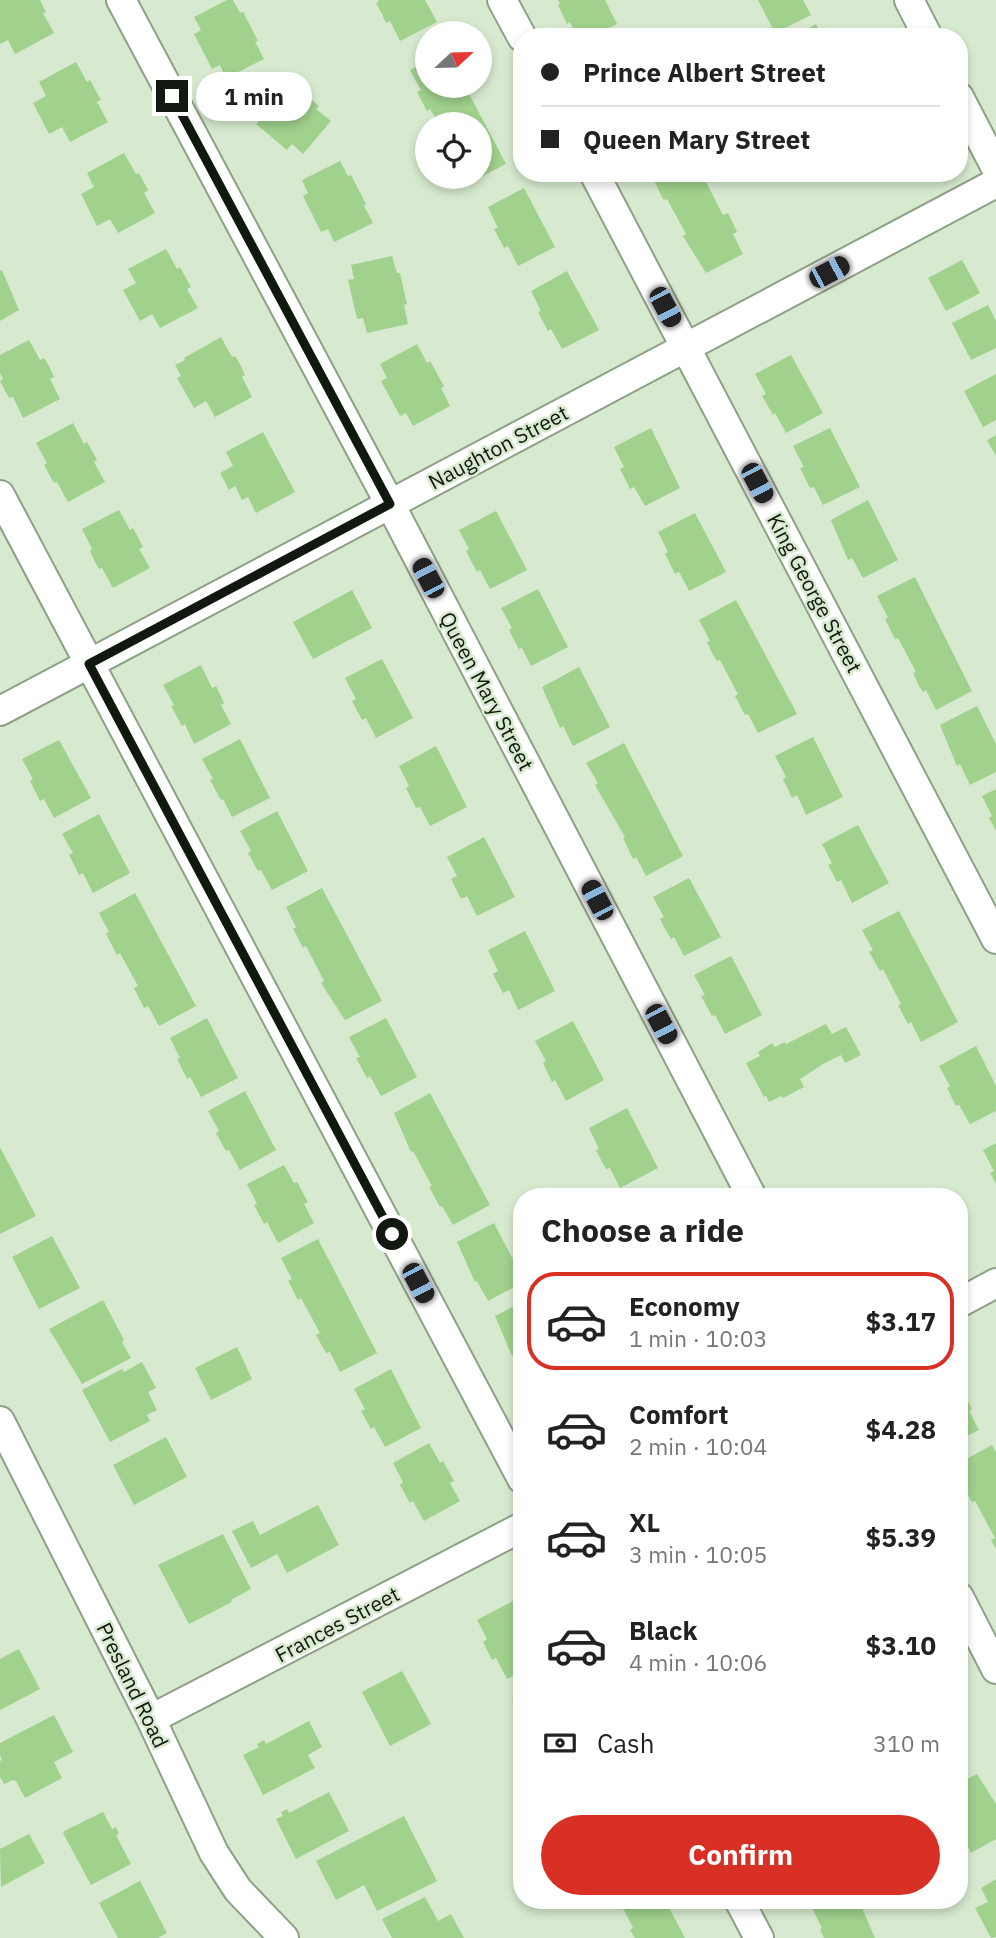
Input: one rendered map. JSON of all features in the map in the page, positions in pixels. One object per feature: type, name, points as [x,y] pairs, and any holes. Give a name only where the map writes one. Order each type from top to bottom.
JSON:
[{"type":"street","name":"Queen Mary Street","points":[[121,0],[390,504],[747,1188]]},
{"type":"street","points":[[502,0],[517,28]]},
{"type":"street","points":[[909,0],[923,28]]},
{"type":"street","points":[[968,114],[996,168]]},
{"type":"street","name":"King George Street","points":[[599,182],[996,940]]},
{"type":"street","name":"Naughton Street","points":[[0,711],[996,183]]},
{"type":"street","points":[[0,495],[513,1462]]},
{"type":"street","points":[[968,1298],[996,1283]]},
{"type":"street","name":"Presland Road","points":[[0,1421],[151,1719],[214,1853],[238,1890],[284,1938]]},
{"type":"street","name":"Frances Street","points":[[151,1719],[513,1532]]},
{"type":"street","points":[[968,1614],[996,1668]]},
{"type":"street","points":[[744,1909],[759,1938]]},
{"type":"building","points":[[0,0],[40,0],[46,12],[43,13],[54,33],[15,54],[8,40],[0,44]]},
{"type":"building","points":[[227,0],[233,0],[240,13],[243,12],[264,59],[226,78],[220,65],[212,69],[194,34],[201,30],[194,17]]},
{"type":"building","points":[[378,0],[425,0],[436,21],[415,21],[415,33],[400,41],[390,21],[386,23],[376,3]]},
{"type":"building","points":[[558,0],[605,0],[617,24],[609,28],[573,28],[570,22],[567,24],[558,5]]},
{"type":"building","points":[[758,0],[803,0],[811,15],[785,28],[772,28]]},
{"type":"building","points":[[76,62],[101,100],[97,102],[108,122],[70,142],[62,127],[49,134],[33,103],[46,96],[39,82]]},
{"type":"building","points":[[277,77],[291,89],[294,85],[319,106],[316,109],[331,121],[303,154],[292,144],[287,150],[256,124],[262,118],[250,109]]},
{"type":"building","points":[[420,98],[471,98],[479,112],[432,112],[430,109],[427,111]]},
{"type":"building","points":[[492,137],[506,164],[492,171]]},
{"type":"building","points":[[124,153],[148,190],[144,193],[155,213],[118,233],[110,219],[97,226],[81,194],[94,187],[87,173]]},
{"type":"building","points":[[340,161],[348,176],[351,175],[373,223],[334,242],[328,229],[321,232],[303,196],[308,193],[302,180]]},
{"type":"building","points":[[655,182],[706,182],[723,215],[728,213],[737,232],[733,234],[743,254],[706,273],[683,236],[686,234],[667,199],[664,200]]},
{"type":"building","points":[[524,188],[555,247],[518,266],[508,246],[504,248],[494,229],[498,228],[488,207]]},
{"type":"building","points":[[166,249],[191,287],[187,289],[198,308],[160,328],[152,314],[140,321],[123,290],[136,283],[128,269]]},
{"type":"building","points":[[392,256],[397,273],[400,273],[407,304],[404,305],[408,324],[367,333],[363,318],[357,319],[348,280],[354,279],[351,265]]},
{"type":"building","points":[[962,260],[980,293],[946,311],[928,278]]},
{"type":"building","points":[[2,270],[19,310],[0,321],[0,271]]},
{"type":"building","points":[[567,271],[599,330],[562,349],[551,329],[548,331],[531,291]]},
{"type":"building","points":[[988,305],[996,321],[996,348],[971,360],[952,323]]},
{"type":"building","points":[[221,337],[232,357],[235,356],[240,364],[245,375],[242,377],[252,397],[215,417],[206,401],[194,408],[177,378],[181,376],[175,365]]},
{"type":"building","points":[[29,340],[40,360],[44,358],[49,366],[54,377],[50,379],[60,399],[23,418],[13,397],[9,398],[0,381],[3,379],[0,373],[0,355]]},
{"type":"building","points":[[417,344],[444,386],[441,388],[450,406],[413,426],[406,413],[400,416],[381,381],[387,378],[380,364]]},
{"type":"building","points":[[791,355],[823,413],[786,433],[762,396],[766,394],[755,374]]},
{"type":"building","points":[[996,374],[996,420],[983,427],[964,391]]},
{"type":"building","points":[[73,423],[84,444],[87,442],[97,460],[94,462],[105,482],[68,502],[44,465],[47,463],[36,443]]},
{"type":"building","points":[[651,428],[680,488],[645,506],[634,487],[630,489],[620,469],[624,467],[614,447]]},
{"type":"building","points":[[830,428],[860,487],[823,505],[814,487],[810,488],[800,468],[804,467],[793,446]]},
{"type":"building","points":[[263,432],[295,492],[256,513],[248,497],[242,500],[235,486],[229,490],[220,473],[233,466],[226,452]]},
{"type":"building","points":[[996,435],[996,456],[987,440]]},
{"type":"building","points":[[868,500],[898,560],[863,578],[852,558],[848,560],[831,520]]},
{"type":"building","points":[[119,510],[130,530],[133,528],[143,547],[139,549],[150,568],[113,588],[102,568],[99,569],[95,562],[82,529]]},
{"type":"building","points":[[496,511],[527,570],[490,589],[480,570],[477,572],[459,530]]},
{"type":"building","points":[[695,513],[726,572],[689,591],[679,572],[675,574],[658,532]]},
{"type":"building","points":[[915,577],[972,691],[936,710],[926,690],[923,692],[918,684],[913,673],[916,672],[898,638],[895,639],[877,596]]},
{"type":"building","points":[[538,589],[568,647],[531,666],[522,648],[519,649],[514,640],[509,630],[512,628],[501,608]]},
{"type":"building","points":[[352,590],[372,628],[313,659],[293,622]]},
{"type":"building","points":[[736,600],[797,714],[758,733],[735,696],[738,694],[720,660],[717,661],[712,653],[707,642],[710,641],[699,620]]},
{"type":"building","points":[[382,659],[413,718],[376,738],[366,718],[362,720],[352,701],[356,699],[345,678]]},
{"type":"building","points":[[201,665],[212,688],[216,686],[224,703],[221,705],[231,724],[194,744],[185,724],[182,726],[171,706],[174,705],[163,685]]},
{"type":"building","points":[[579,667],[610,727],[573,746],[563,726],[560,728],[542,687]]},
{"type":"building","points":[[977,706],[996,744],[996,772],[970,785],[960,764],[957,766],[940,725]]},
{"type":"building","points":[[813,737],[843,797],[806,815],[797,795],[792,798],[783,779],[786,777],[775,756]]},
{"type":"building","points":[[240,739],[270,798],[232,817],[210,780],[213,779],[202,759]]},
{"type":"building","points":[[59,740],[91,798],[54,818],[44,799],[40,801],[30,781],[33,779],[22,759]]},
{"type":"building","points":[[624,743],[683,856],[646,876],[636,857],[633,859],[623,838],[625,837],[595,785],[598,783],[586,763]]},
{"type":"building","points":[[436,746],[467,807],[430,826],[420,807],[416,808],[399,766]]},
{"type":"building","points":[[996,789],[996,831],[982,796]]},
{"type":"building","points":[[277,811],[308,871],[272,890],[248,853],[251,851],[240,831]]},
{"type":"building","points":[[99,814],[130,873],[93,893],[83,873],[79,875],[69,855],[73,853],[62,834]]},
{"type":"building","points":[[858,825],[889,883],[852,903],[841,880],[837,882],[828,865],[832,863],[822,844]]},
{"type":"building","points":[[484,837],[515,897],[477,916],[467,896],[461,899],[451,879],[457,876],[447,857]]},
{"type":"building","points":[[689,878],[721,937],[684,956],[674,937],[671,939],[665,929],[660,919],[664,917],[653,897]]},
{"type":"building","points":[[322,888],[382,1001],[345,1020],[321,983],[324,981],[306,946],[303,948],[293,929],[296,927],[286,907]]},
{"type":"building","points":[[135,893],[196,1006],[159,1026],[148,1006],[144,1008],[134,988],[138,986],[120,953],[117,955],[99,913]]},
{"type":"building","points":[[899,911],[958,1022],[921,1042],[898,1005],[901,1004],[883,969],[880,971],[869,952],[873,950],[862,930]]},
{"type":"building","points":[[525,931],[555,991],[518,1010],[509,990],[503,993],[493,974],[498,971],[488,950]]},
{"type":"building","points":[[731,956],[762,1015],[725,1034],[701,996],[705,995],[694,975]]},
{"type":"building","points":[[207,1018],[238,1078],[201,1097],[190,1077],[187,1079],[170,1038]]},
{"type":"building","points":[[386,1018],[417,1077],[381,1096],[356,1058],[360,1057],[349,1037]]},
{"type":"building","points":[[573,1021],[604,1080],[566,1101],[555,1080],[552,1082],[543,1063],[546,1061],[535,1041]]},
{"type":"building","points":[[826,1024],[832,1034],[846,1027],[861,1055],[845,1063],[841,1055],[823,1064],[800,1079],[804,1087],[769,1102],[746,1063],[760,1056],[758,1052],[772,1043],[775,1047],[785,1042],[786,1044]]},
{"type":"building","points":[[976,1046],[996,1086],[996,1111],[970,1124],[959,1105],[956,1106],[947,1088],[950,1086],[939,1066]]},
{"type":"building","points":[[245,1091],[276,1150],[240,1170],[216,1133],[219,1131],[208,1111]]},
{"type":"building","points":[[430,1093],[490,1205],[453,1225],[429,1187],[432,1186],[413,1151],[411,1152],[394,1113]]},
{"type":"building","points":[[627,1108],[658,1168],[620,1188],[610,1168],[606,1169],[601,1160],[589,1128]]},
{"type":"building","points":[[996,1143],[996,1184],[990,1173],[994,1171],[983,1150]]},
{"type":"building","points":[[0,1147],[36,1216],[0,1234]]},
{"type":"building","points":[[284,1165],[308,1202],[304,1204],[314,1223],[278,1243],[254,1205],[257,1204],[247,1184]]},
{"type":"building","points":[[494,1223],[513,1260],[513,1288],[488,1301],[477,1281],[475,1282],[457,1242]]},
{"type":"building","points":[[52,1236],[80,1288],[39,1309],[12,1257]]},
{"type":"building","points":[[318,1239],[377,1353],[340,1372],[330,1352],[326,1353],[316,1335],[320,1333],[301,1298],[298,1300],[288,1281],[292,1279],[281,1258]]},
{"type":"building","points":[[103,1300],[131,1358],[82,1384],[49,1329]]},
{"type":"building","points":[[513,1307],[512,1356],[495,1316]]},
{"type":"building","points":[[237,1347],[252,1379],[211,1400],[195,1368]]},
{"type":"building","points":[[142,1362],[156,1388],[148,1392],[157,1410],[147,1415],[150,1421],[110,1442],[82,1390],[122,1369],[124,1372]]},
{"type":"building","points":[[391,1369],[421,1428],[385,1447],[361,1411],[365,1409],[354,1389]]},
{"type":"building","points":[[968,1401],[972,1409],[969,1411],[979,1430],[968,1436]]},
{"type":"building","points":[[166,1437],[187,1477],[134,1505],[113,1465]]},
{"type":"building","points":[[429,1443],[454,1481],[450,1483],[460,1501],[424,1521],[400,1485],[403,1482],[393,1463]]},
{"type":"building","points":[[992,1445],[996,1452],[996,1549],[991,1540],[995,1538],[975,1501],[972,1502],[968,1495],[968,1458]]},
{"type":"building","points":[[318,1505],[339,1545],[287,1573],[277,1554],[251,1568],[232,1531],[253,1521],[260,1535]]},
{"type":"building","points":[[223,1534],[251,1589],[189,1624],[158,1565]]},
{"type":"building","points":[[513,1601],[513,1676],[507,1679],[496,1658],[492,1660],[483,1642],[487,1639],[477,1620]]},
{"type":"building","points":[[19,1649],[40,1689],[0,1710],[0,1659]]},
{"type":"building","points":[[402,1671],[431,1724],[390,1746],[362,1692]]},
{"type":"building","points":[[54,1715],[73,1752],[54,1762],[62,1778],[25,1798],[16,1781],[4,1784],[0,1777],[0,1743]]},
{"type":"building","points":[[309,1721],[322,1747],[308,1755],[315,1768],[263,1795],[243,1755],[259,1747],[257,1744],[264,1740],[266,1744]]},
{"type":"building","points":[[977,1774],[996,1804],[996,1839],[971,1853],[968,1847],[968,1778]]},
{"type":"building","points":[[329,1792],[349,1831],[296,1859],[276,1819],[283,1816],[281,1812],[287,1809],[289,1813]]},
{"type":"building","points":[[103,1812],[112,1829],[116,1827],[119,1834],[116,1835],[131,1864],[91,1885],[63,1833]]},
{"type":"building","points":[[404,1816],[437,1881],[377,1911],[364,1885],[336,1900],[316,1861]]},
{"type":"building","points":[[29,1834],[45,1863],[1,1887],[0,1849]]},
{"type":"building","points":[[996,1879],[996,1937],[991,1938],[975,1908],[988,1902],[981,1888]]},
{"type":"building","points":[[140,1881],[167,1933],[158,1938],[118,1938],[99,1903]]},
{"type":"building","points":[[425,1897],[438,1921],[451,1914],[464,1938],[392,1938],[382,1919]]},
{"type":"building","points":[[624,1909],[670,1909],[685,1938],[635,1938],[630,1930],[633,1928]]},
{"type":"building","points":[[812,1909],[862,1909],[875,1938],[824,1938],[820,1929],[822,1928]]},
{"type":"route","points":[[172,96],[390,504],[89,664],[392,1234]]}]
